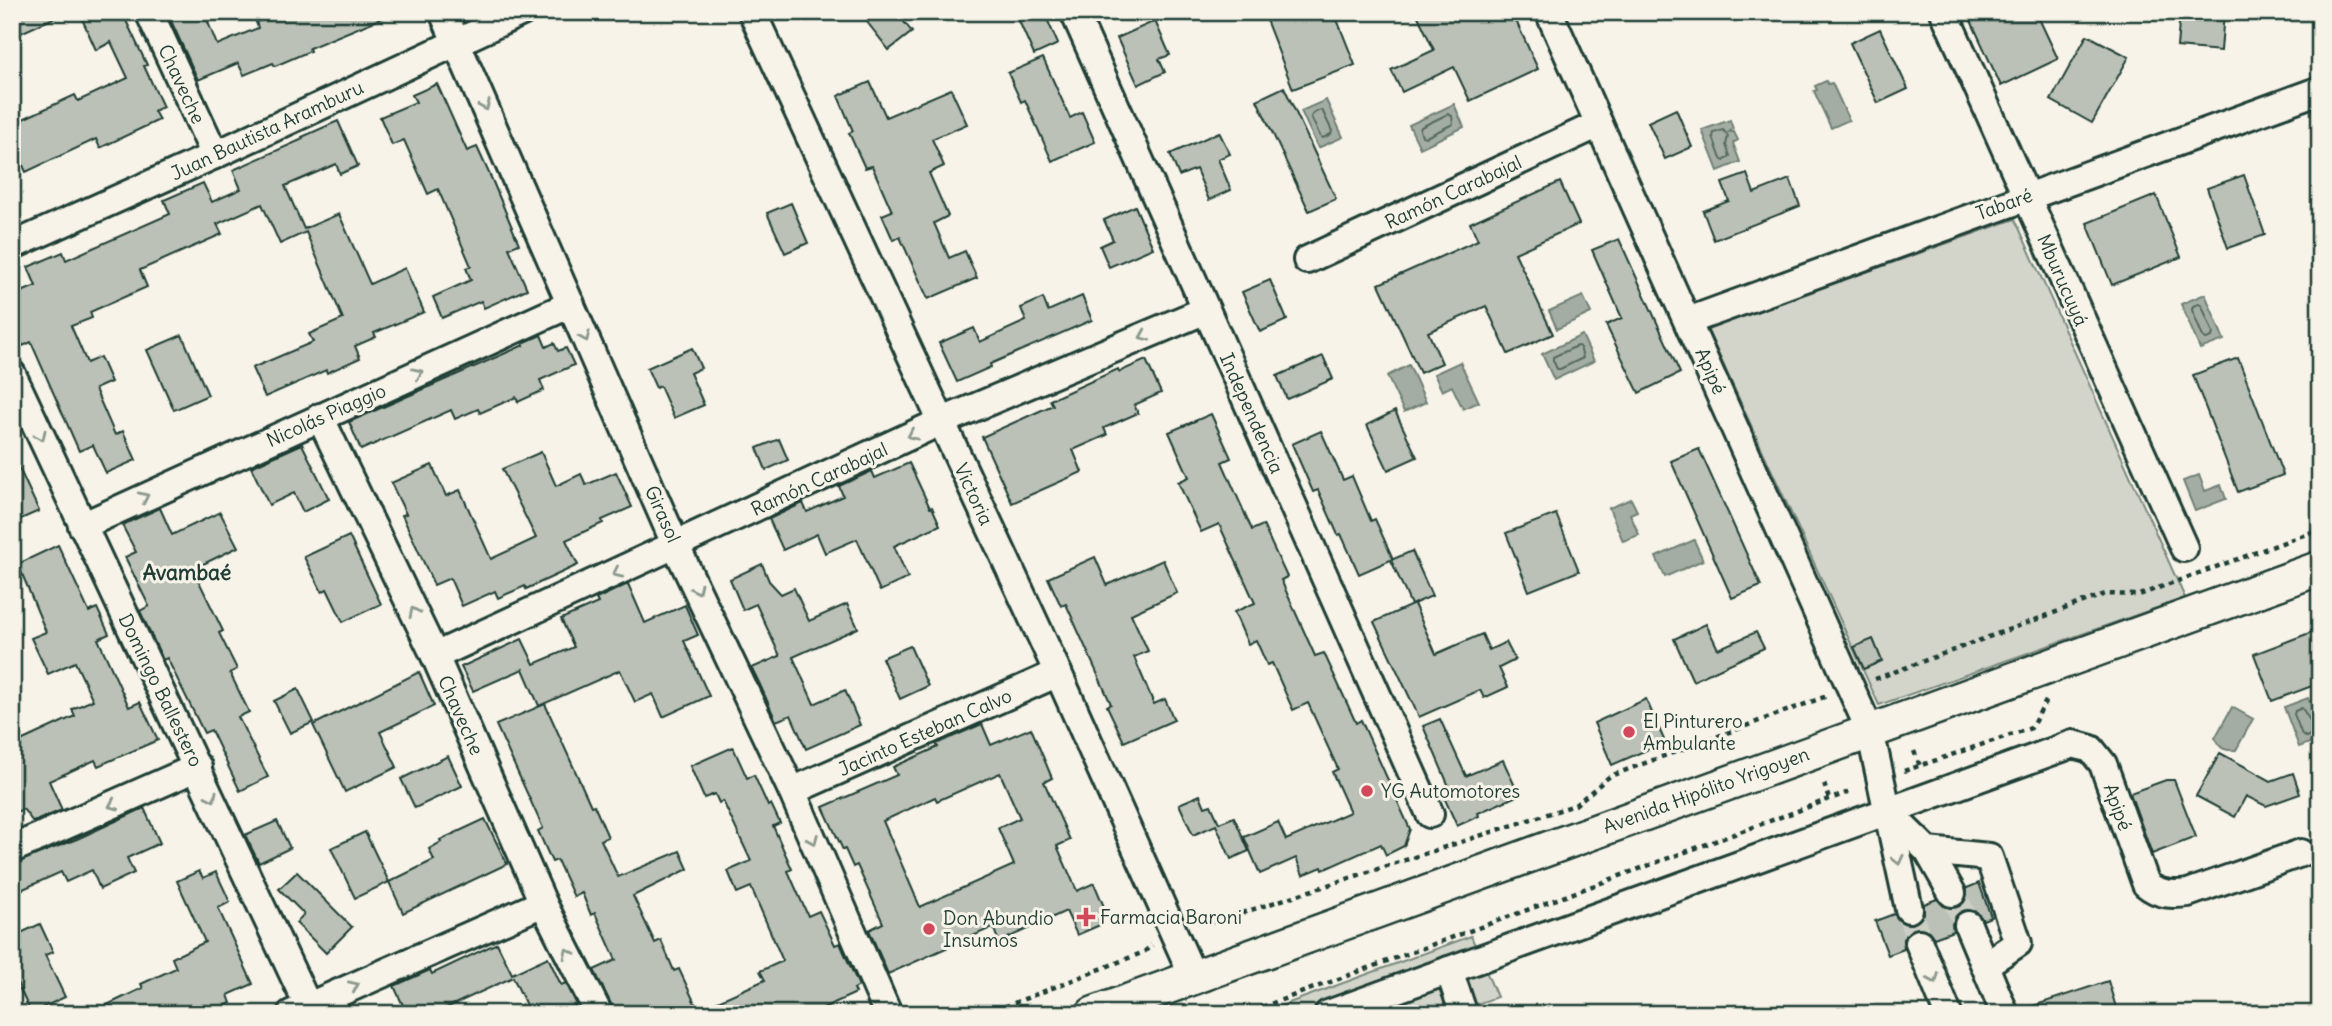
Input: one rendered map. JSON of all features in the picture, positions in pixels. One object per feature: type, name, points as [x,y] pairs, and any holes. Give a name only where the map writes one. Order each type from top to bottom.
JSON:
[{"type":"main road","name":"Avenida Hipólito Yrigoyen","points":[[1093,1014],[2320,568]]},
{"type":"street","name":"Chaveche","points":[[149,12],[215,155]]},
{"type":"street","name":"Girasol","points":[[443,12],[676,545],[792,791],[888,1014]]},
{"type":"street","name":"Juan Bautista Aramburu","points":[[12,246],[522,12]]},
{"type":"street","name":"Victoria","points":[[752,12],[1058,673],[1193,976]]},
{"type":"street","name":"Independencia","points":[[1074,12],[1430,814]]},
{"type":"street","name":"Apipé","points":[[1549,12],[1870,731],[1909,909]]},
{"type":"street","name":"Mburucuyá","points":[[1944,12],[2184,548]]},
{"type":"street","name":"Tabaré","points":[[1688,321],[2320,90]]},
{"type":"street","name":"Ramón Carabajal","points":[[1307,260],[1599,124]]},
{"type":"street","name":"Nicolás Piaggio","points":[[82,526],[571,304]]},
{"type":"street","name":"Ramón Carabajal","points":[[435,656],[940,422],[1206,310]]},
{"type":"street","name":"Domingo Ballestero","points":[[12,374],[198,767],[300,1010]]},
{"type":"street","name":"Chaveche","points":[[320,417],[435,656],[543,903],[599,1014]]},
{"type":"street","name":"Jacinto Esteban Calvo","points":[[792,791],[1058,673]]},
{"type":"street","name":"Apipé","points":[[1886,811],[2073,744],[2091,749],[2103,764],[2146,884],[2152,890],[2174,895],[2188,892],[2301,853]]},
{"type":"street","points":[[12,849],[198,767]]},
{"type":"street","points":[[1328,1014],[1886,811],[1928,851],[1952,893]]},
{"type":"street","points":[[1928,851],[1989,857],[2018,943],[1985,965]]},
{"type":"street","points":[[300,1010],[543,903]]},
{"type":"street","points":[[1968,925],[2005,1014]]},
{"type":"street","points":[[1919,943],[1948,1014]]},
{"type":"street","points":[[1449,970],[1462,1009]]},
{"type":"path","points":[[986,1014],[1144,952],[1153,944],[1154,927],[1191,912],[1202,920],[1214,922],[1575,805],[1610,776],[2105,594],[2139,595],[2320,529]]},
{"type":"path","points":[[1914,751],[1920,766]]},
{"type":"path","points":[[1824,784],[1829,799]]},
{"type":"path","points":[[1243,1014],[1849,792]]},
{"type":"shaded area","points":[[2015,219],[2185,598],[1879,705],[1707,329]]},
{"type":"shaded area","points":[[1471,936],[1497,997],[1448,1014],[1259,1014]]},
{"type":"water","points":[[1826,81],[1828,84],[1832,83],[1849,120],[1831,128],[1814,91],[1817,90],[1815,86]]},
{"type":"water","points":[[1326,100],[1343,137],[1318,148],[1301,111]]},
{"type":"water","points":[[1454,104],[1464,127],[1420,148],[1409,125]]},
{"type":"water","points":[[1730,120],[1733,129],[1729,132],[1734,132],[1738,140],[1733,143],[1740,162],[1718,171],[1702,130]]},
{"type":"water","points":[[2205,294],[2224,340],[2200,349],[2181,304]]},
{"type":"water","points":[[1583,296],[1591,313],[1557,329],[1549,311]]},
{"type":"water","points":[[1582,335],[1594,361],[1554,380],[1542,354]]},
{"type":"water","points":[[1460,362],[1479,402],[1463,409],[1452,386],[1442,391],[1434,374]]},
{"type":"water","points":[[1409,365],[1426,402],[1404,412],[1387,376]]},
{"type":"water","points":[[2199,475],[2205,491],[2221,485],[2226,499],[2195,511],[2183,481]]},
{"type":"water","points":[[1631,499],[1637,511],[1630,514],[1639,535],[1623,541],[1609,508]]},
{"type":"water","points":[[1694,540],[1703,560],[1665,577],[1656,557]]},
{"type":"water","points":[[2308,698],[2320,729],[2320,739],[2299,747],[2284,707]]},
{"type":"water","points":[[2232,707],[2253,719],[2236,750],[2226,750],[2215,738]]},
{"type":"building","points":[[12,12],[67,12],[12,37]]},
{"type":"building","points":[[79,12],[122,12],[163,107],[154,111],[159,120],[100,148],[96,139],[26,172],[18,154],[12,157],[12,124],[75,95],[78,101],[128,78],[111,42],[96,50]]},
{"type":"building","points":[[167,12],[204,12],[217,45],[258,28],[256,22],[278,12],[394,13],[309,48],[310,51],[275,66],[273,63],[244,75],[238,63],[198,80]]},
{"type":"building","points":[[880,12],[896,12],[912,32],[889,50],[867,22]]},
{"type":"building","points":[[1015,12],[1044,12],[1058,44],[1034,55]]},
{"type":"building","points":[[1263,12],[1334,12],[1355,65],[1293,89]]},
{"type":"building","points":[[1416,12],[1512,12],[1538,69],[1470,101],[1454,67],[1402,92],[1391,70],[1434,50]]},
{"type":"building","points":[[1967,12],[2036,12],[2058,59],[2001,86]]},
{"type":"building","points":[[2180,12],[2224,12],[2221,51],[2177,47]]},
{"type":"building","points":[[1155,21],[1170,55],[1159,59],[1165,72],[1138,85],[1117,38]]},
{"type":"building","points":[[1880,29],[1908,89],[1878,103],[1850,43]]},
{"type":"building","points":[[2087,35],[2129,57],[2092,123],[2051,100]]},
{"type":"building","points":[[1043,58],[1070,118],[1082,112],[1095,142],[1052,161],[1025,100],[1021,102],[1008,73]]},
{"type":"building","points":[[870,82],[886,117],[951,89],[967,124],[932,139],[944,166],[929,173],[948,216],[934,223],[949,258],[965,251],[977,278],[928,299],[900,237],[893,240],[882,215],[892,211],[872,166],[865,168],[849,133],[853,131],[838,96]]},
{"type":"building","points":[[437,84],[467,151],[477,147],[493,182],[519,244],[509,248],[527,289],[484,308],[481,301],[442,318],[433,297],[471,280],[466,268],[471,266],[438,189],[428,194],[404,140],[392,145],[380,117],[416,102],[412,95]]},
{"type":"building","points":[[1284,87],[1336,199],[1309,211],[1257,100]]},
{"type":"building","points":[[1676,109],[1692,147],[1665,159],[1648,122]]},
{"type":"building","points":[[338,121],[358,166],[340,174],[336,164],[285,186],[304,229],[339,214],[370,284],[405,268],[424,312],[374,333],[376,337],[355,346],[360,358],[265,397],[252,368],[313,342],[309,334],[343,319],[306,232],[280,244],[262,204],[217,224],[222,234],[140,270],[147,287],[90,312],[92,318],[71,326],[87,363],[100,357],[111,382],[95,389],[115,435],[123,431],[136,460],[106,473],[93,445],[79,451],[31,342],[23,346],[12,322],[12,296],[36,286],[28,267],[63,252],[66,260],[170,214],[164,200],[203,183],[212,202],[241,189],[233,170]]},
{"type":"building","points":[[1219,132],[1230,154],[1218,159],[1231,190],[1209,200],[1196,169],[1179,176],[1170,154]]},
{"type":"building","points":[[1747,174],[1754,193],[1790,179],[1800,206],[1714,240],[1703,211],[1729,201],[1722,183]]},
{"type":"building","points":[[2244,175],[2265,235],[2228,248],[2207,188]]},
{"type":"building","points":[[1560,182],[1579,224],[1515,253],[1553,334],[1508,354],[1486,306],[1428,332],[1442,363],[1420,373],[1379,284],[1478,240],[1470,223]]},
{"type":"building","points":[[2156,195],[2181,257],[2112,285],[2087,223]]},
{"type":"building","points":[[791,203],[808,243],[785,253],[767,213]]},
{"type":"building","points":[[1135,206],[1153,248],[1109,267],[1100,246],[1113,240],[1104,220]]},
{"type":"building","points":[[1619,239],[1680,373],[1639,393],[1606,325],[1622,318],[1592,250]]},
{"type":"building","points":[[1270,280],[1287,320],[1260,332],[1242,292]]},
{"type":"building","points":[[1082,296],[1092,320],[990,364],[991,367],[957,382],[939,343],[974,328],[980,342],[1026,321],[1021,308],[1043,298],[1048,311]]},
{"type":"building","points":[[182,335],[208,395],[174,410],[147,350]]},
{"type":"building","points":[[541,335],[546,347],[554,343],[558,351],[566,348],[574,365],[540,380],[544,390],[518,402],[516,397],[480,413],[478,409],[455,419],[451,410],[361,450],[349,422]]},
{"type":"building","points":[[692,348],[701,368],[690,373],[704,405],[674,418],[660,386],[656,388],[647,368]]},
{"type":"building","points":[[1323,356],[1333,379],[1287,399],[1277,376]]},
{"type":"building","points":[[2238,358],[2283,475],[2238,492],[2193,375]]},
{"type":"building","points":[[1146,360],[1161,393],[1134,405],[1138,413],[1104,428],[1107,435],[1073,450],[1082,472],[1012,503],[982,437],[1053,405],[1050,400],[1118,369],[1119,372]]},
{"type":"building","points":[[1395,411],[1417,457],[1388,470],[1367,425]]},
{"type":"building","points":[[1211,414],[1231,458],[1222,462],[1252,530],[1263,525],[1287,577],[1281,580],[1315,656],[1324,653],[1356,723],[1361,720],[1410,829],[1404,846],[1386,855],[1381,844],[1323,870],[1322,867],[1303,875],[1296,858],[1260,874],[1244,837],[1278,822],[1286,840],[1350,812],[1332,772],[1338,769],[1308,703],[1293,710],[1272,663],[1267,665],[1256,640],[1248,644],[1234,612],[1255,603],[1219,524],[1201,532],[1178,482],[1189,477],[1169,432]]},
{"type":"building","points":[[1321,431],[1343,480],[1352,476],[1371,521],[1375,519],[1393,559],[1359,574],[1318,490],[1313,492],[1292,444]]},
{"type":"building","points":[[779,439],[788,460],[766,470],[757,448]]},
{"type":"building","points":[[302,444],[329,499],[303,512],[294,493],[269,505],[251,467]]},
{"type":"building","points":[[1699,449],[1761,586],[1732,598],[1671,461]]},
{"type":"building","points":[[541,452],[556,486],[581,474],[586,485],[616,472],[632,507],[566,540],[578,565],[526,589],[525,586],[498,598],[495,591],[462,606],[450,578],[434,585],[402,515],[406,514],[391,483],[432,465],[446,496],[460,490],[491,559],[536,538],[502,469]]},
{"type":"building","points":[[12,453],[39,511],[12,523]]},
{"type":"building","points":[[909,463],[940,525],[894,546],[908,578],[880,591],[857,539],[825,553],[817,534],[783,550],[769,519],[803,503],[807,512],[843,496],[839,486],[872,471],[875,478]]},
{"type":"building","points":[[160,508],[172,535],[220,512],[238,547],[193,569],[223,631],[219,633],[237,669],[230,673],[249,712],[238,717],[268,777],[240,791],[211,730],[204,733],[167,658],[163,660],[140,611],[149,606],[125,557],[136,552],[122,525]]},
{"type":"building","points":[[1556,514],[1579,571],[1529,591],[1506,533]]},
{"type":"building","points":[[349,536],[381,604],[343,622],[327,589],[322,592],[304,557]]},
{"type":"building","points":[[58,545],[89,612],[97,608],[109,634],[98,639],[129,707],[140,702],[158,740],[98,766],[95,760],[49,781],[62,810],[33,822],[23,809],[12,814],[12,745],[75,716],[72,709],[93,700],[75,662],[48,674],[31,638],[46,632],[18,564]]},
{"type":"building","points":[[1412,551],[1432,596],[1411,605],[1391,560]]},
{"type":"building","points":[[1095,557],[1107,585],[1163,560],[1177,593],[1131,614],[1148,651],[1134,657],[1154,704],[1165,699],[1174,720],[1124,742],[1107,706],[1111,704],[1066,604],[1061,606],[1048,578]]},
{"type":"building","points":[[762,564],[769,581],[781,594],[794,588],[809,621],[847,604],[858,628],[793,657],[814,704],[845,690],[860,725],[806,749],[791,715],[776,721],[752,668],[780,656],[756,604],[743,610],[730,579]]},
{"type":"building","points":[[628,584],[645,623],[685,605],[698,635],[684,641],[709,696],[663,717],[653,694],[635,702],[620,670],[539,706],[523,669],[473,691],[461,667],[522,639],[534,664],[574,647],[561,619],[598,603],[596,599]]},
{"type":"building","points":[[1414,604],[1436,654],[1482,634],[1489,650],[1506,642],[1515,660],[1499,668],[1508,687],[1484,698],[1480,690],[1419,717],[1374,622]]},
{"type":"building","points":[[1706,624],[1718,649],[1756,632],[1764,648],[1693,681],[1674,639]]},
{"type":"building","points":[[2320,629],[2320,683],[2272,701],[2254,654]]},
{"type":"building","points":[[1873,639],[1882,661],[1864,669],[1854,647]]},
{"type":"building","points":[[910,646],[928,686],[900,699],[882,658]]},
{"type":"building","points":[[419,672],[434,706],[380,732],[397,767],[345,792],[313,725]]},
{"type":"building","points":[[298,689],[314,722],[290,733],[274,701]]},
{"type":"building","name":"El Pinturero Ambulante","points":[[1646,699],[1665,742],[1612,765],[1594,723]]},
{"type":"building","points":[[545,704],[608,837],[601,840],[618,877],[680,851],[688,869],[633,896],[655,943],[661,940],[674,971],[679,969],[698,1010],[765,980],[760,971],[783,961],[751,887],[737,893],[728,871],[751,861],[723,801],[719,803],[715,794],[704,798],[690,766],[733,747],[747,778],[754,775],[768,806],[771,804],[780,823],[773,826],[792,869],[788,871],[808,916],[819,911],[835,945],[840,943],[859,986],[854,989],[856,993],[810,1014],[616,1014],[594,970],[616,960],[595,913],[591,915],[582,893],[574,897],[557,860],[552,862],[538,831],[543,828],[496,725]]},
{"type":"building","points":[[1440,719],[1466,776],[1503,760],[1519,795],[1478,813],[1479,816],[1457,826],[1443,795],[1451,791],[1423,726]]},
{"type":"building","points":[[982,724],[991,745],[1031,728],[1052,778],[1044,782],[1070,840],[1057,846],[1077,891],[1094,883],[1105,909],[1100,925],[1077,935],[1066,911],[999,942],[993,927],[888,974],[869,930],[883,923],[857,865],[853,867],[845,849],[843,850],[823,807],[897,775],[893,767],[938,747],[936,744]],"holes":[[[1000,773],[1020,818],[998,828],[1014,865],[920,907],[883,821],[935,797],[937,801]]]},
{"type":"building","points":[[2220,753],[2271,781],[2293,773],[2300,794],[2266,806],[2246,796],[2235,817],[2196,796]]},
{"type":"building","points":[[448,756],[462,786],[415,808],[401,779]]},
{"type":"building","points":[[2166,780],[2174,780],[2196,837],[2152,854],[2130,793]]},
{"type":"building","points":[[1200,795],[1205,807],[1211,805],[1219,823],[1234,817],[1249,851],[1231,859],[1216,825],[1193,835],[1179,804]]},
{"type":"building","points":[[144,808],[160,843],[127,858],[134,873],[100,889],[92,870],[66,882],[61,872],[12,894],[12,864],[77,839]]},
{"type":"building","points":[[485,819],[507,864],[403,913],[389,882],[434,860],[429,849],[441,842],[440,840]]},
{"type":"building","points":[[277,821],[290,848],[259,863],[245,835]]},
{"type":"building","points":[[365,832],[389,882],[355,898],[331,848]]},
{"type":"building","points":[[199,871],[203,878],[216,872],[230,902],[218,908],[253,984],[228,995],[231,1003],[207,1014],[88,1014],[143,988],[141,984],[176,968],[172,958],[205,942],[177,881]]},
{"type":"building","points":[[297,872],[352,927],[326,953],[296,923],[304,914],[279,889]]},
{"type":"building","points":[[1979,883],[1991,917],[1983,920],[1977,912],[1963,910],[1955,916],[1953,931],[1934,938],[1928,930],[1914,928],[1906,934],[1904,949],[1888,955],[1875,921],[1894,914],[1904,924],[1913,924],[1924,914],[1924,904],[1937,899],[1945,907],[1959,907],[1966,900],[1967,888]]},
{"type":"building","points":[[40,924],[53,952],[45,955],[65,997],[31,1013],[12,972],[12,937]]},
{"type":"building","points":[[497,943],[512,974],[548,957],[561,985],[566,983],[577,1005],[559,1014],[530,1014],[513,977],[433,1014],[407,1014],[394,986],[430,970],[432,974]]},
{"type":"building","points":[[2108,981],[2118,1014],[2021,1014],[2021,1010]]},
{"type":"tunnel","points":[[1952,893],[1968,925]]},
{"type":"tunnel","points":[[1909,909],[1919,943]]},
{"type":"place","name":"El Pinturero Ambulante","points":[[1629,732]]},
{"type":"place","name":"YG Automotores","points":[[1367,791]]},
{"type":"place","name":"Farmacia Baroni","points":[[1086,917]]},
{"type":"place","name":"Don Abundio Insumos","points":[[929,929]]},
{"type":"district","name":"Avambaé","points":[[187,573]]}]
